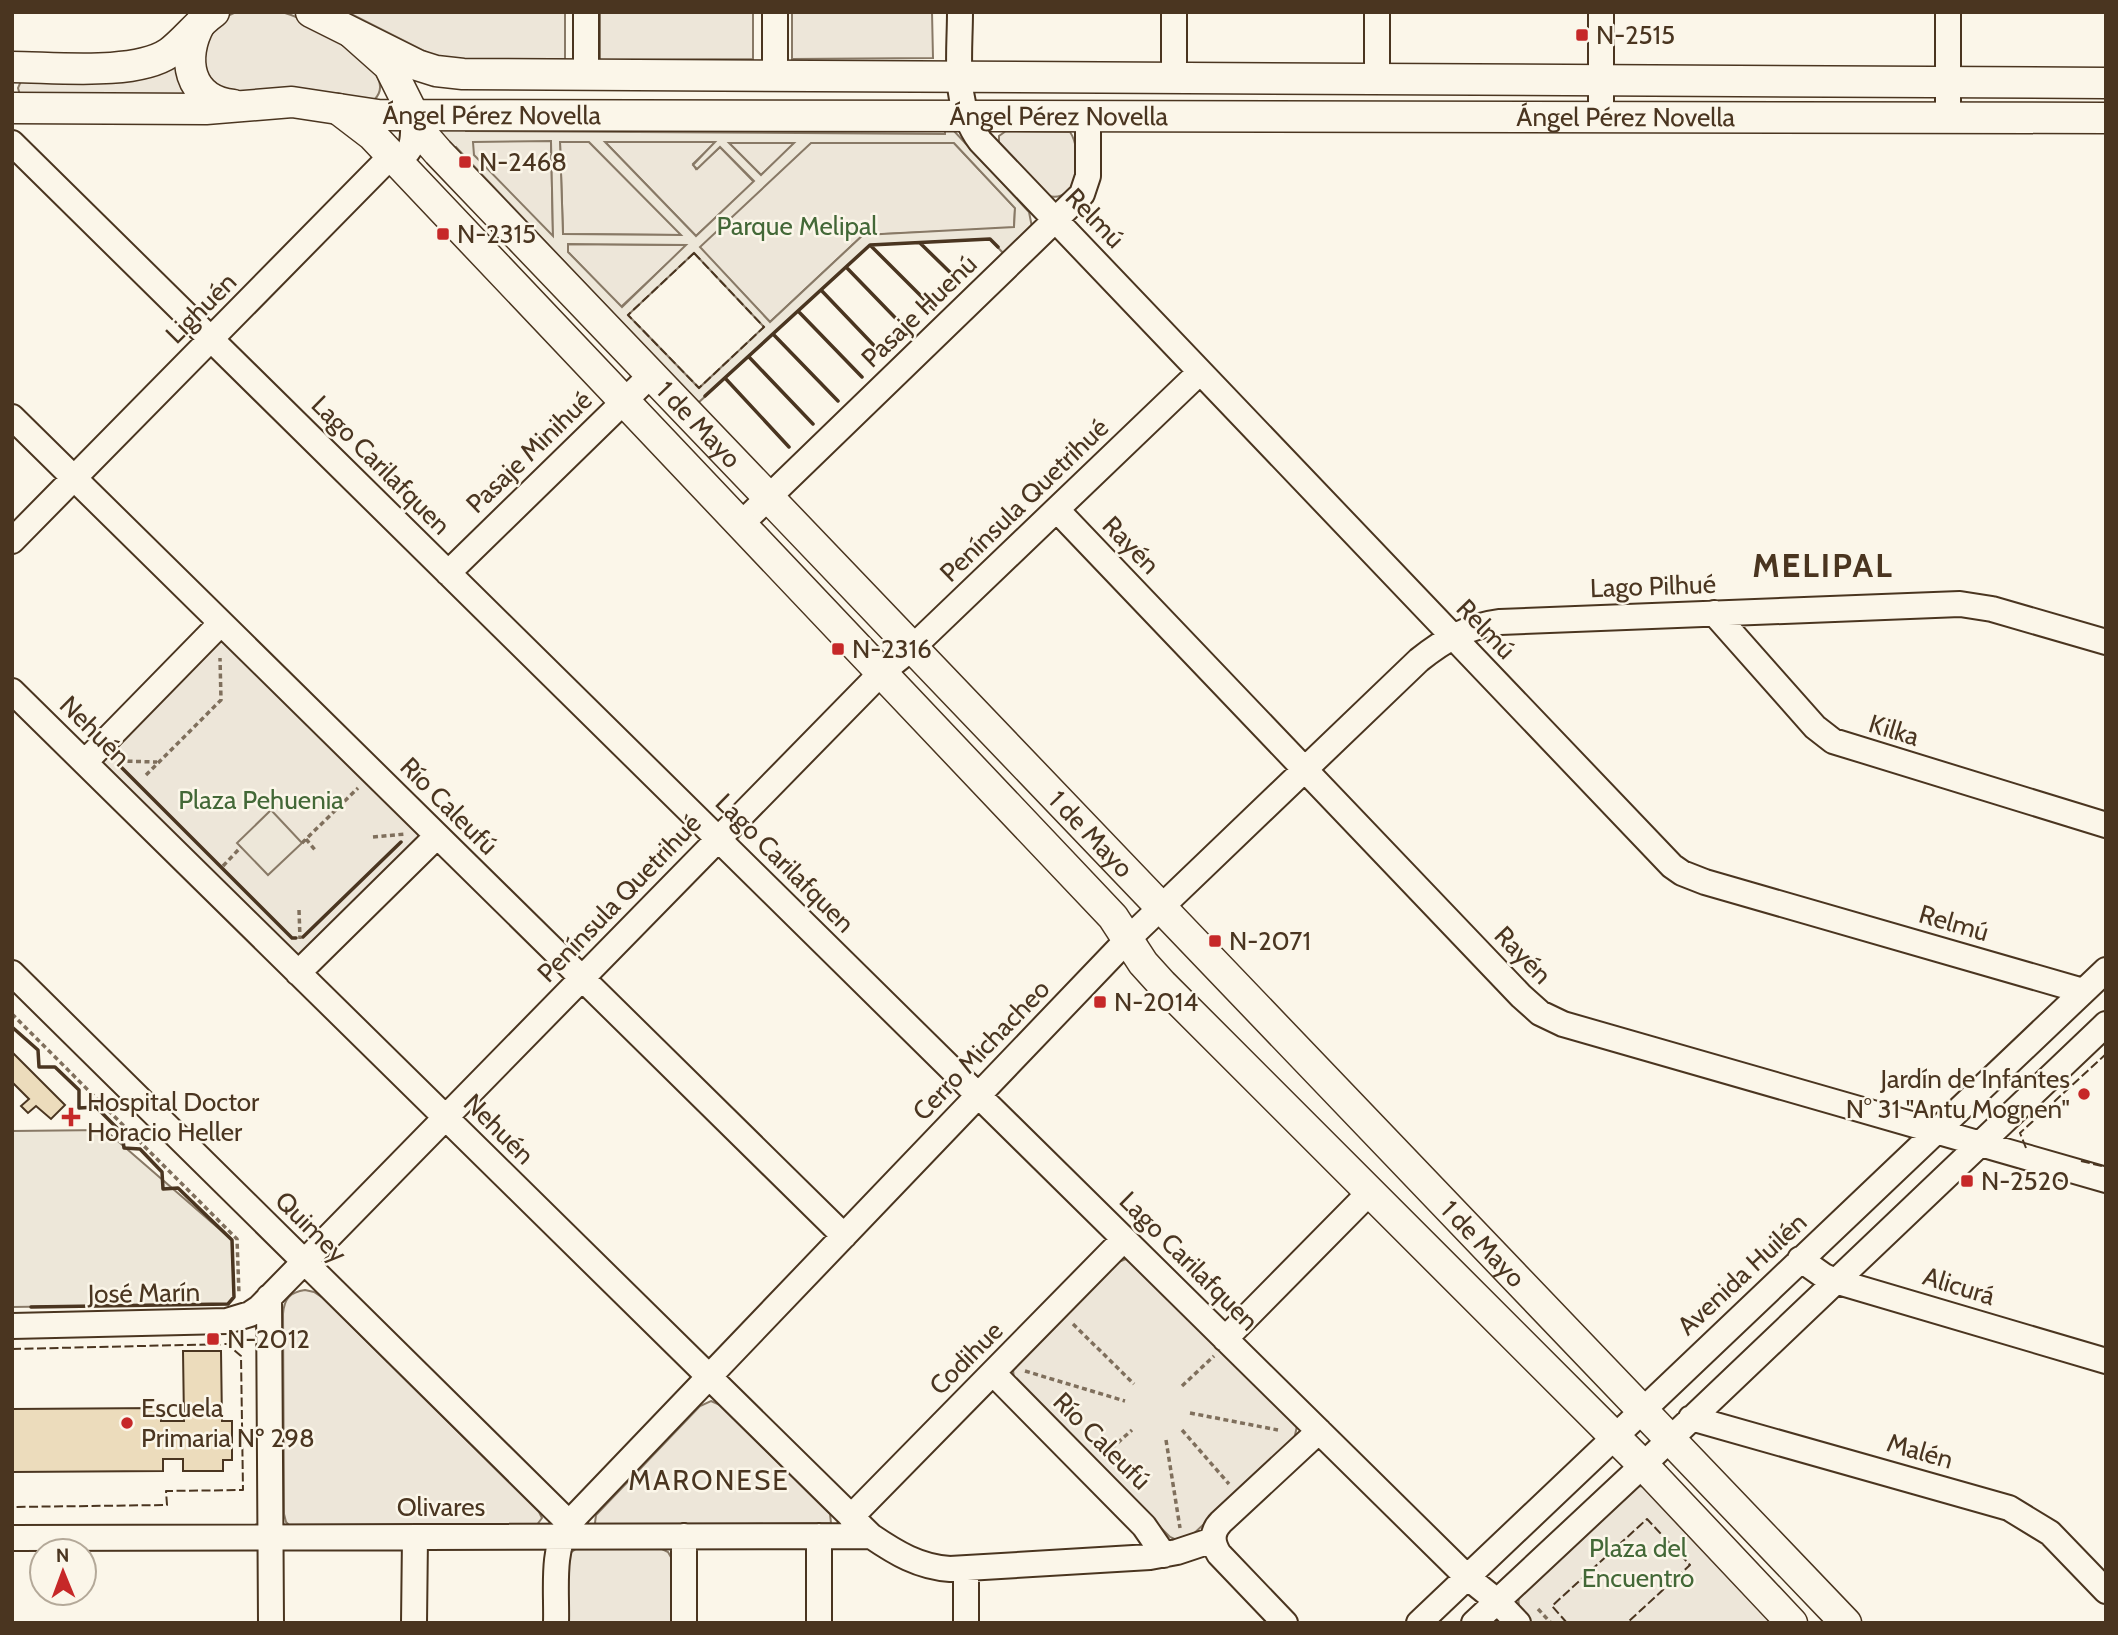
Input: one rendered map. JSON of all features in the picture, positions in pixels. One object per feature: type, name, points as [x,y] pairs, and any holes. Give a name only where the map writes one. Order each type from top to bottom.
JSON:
[{"type":"main road","name":"Ángel Pérez Novella","points":[[311,12],[409,62],[436,71],[463,74],[2106,83]]},
{"type":"main road","points":[[12,67],[140,66],[169,52],[195,27]]},
{"type":"main road","points":[[195,27],[193,76],[196,84],[207,97],[225,104],[247,106]]},
{"type":"main road","name":"1 de Mayo","points":[[353,34],[389,66],[431,145],[1846,1623]]},
{"type":"main road","name":"Ángel Pérez Novella","points":[[12,107],[194,109],[292,103],[378,115],[2106,118]]},
{"type":"main road","name":"1 de Mayo","points":[[338,109],[364,128],[391,156],[1113,917],[1143,963],[1161,984],[1643,1465],[1792,1623]]},
{"type":"street","points":[[586,12],[586,75]]},
{"type":"street","points":[[775,12],[775,76]]},
{"type":"street","points":[[960,12],[960,77],[965,117]]},
{"type":"street","points":[[1174,12],[1174,78]]},
{"type":"street","points":[[1377,12],[1377,79]]},
{"type":"street","points":[[1601,12],[1601,118]]},
{"type":"street","points":[[1948,12],[1948,118]]},
{"type":"street","name":"Lighuén","points":[[12,541],[391,156],[401,157],[410,150],[413,114]]},
{"type":"street","name":"Relmú","points":[[965,117],[980,141],[1664,859],[1682,873],[1705,882],[2083,991]]},
{"type":"street","name":"Pasaje Huenú","points":[[741,524],[1082,194],[1086,184],[1088,117]]},
{"type":"street","name":"Lago Carilafquen","points":[[12,143],[1124,1239],[1222,1346],[1318,1431],[1467,1577],[1497,1601],[1518,1623]]},
{"type":"street","name":"Península Quetrihué","points":[[269,1297],[881,673],[912,648],[1200,372]]},
{"type":"street","name":"Pasaje Minihué","points":[[448,573],[651,375]]},
{"type":"street","name":"Río Caleufú","points":[[12,417],[844,1236]]},
{"type":"street","name":"Rayén","points":[[1056,510],[1530,1006],[1550,1019],[2106,1180]]},
{"type":"street","name":"Lago Pilhué","points":[[1452,636],[1467,629],[1500,622],[1968,604],[2106,642]]},
{"type":"street","name":"Kilka","points":[[1714,613],[1815,727],[1833,741],[2106,825]]},
{"type":"street","points":[[85,762],[221,623]]},
{"type":"street","name":"Cerro Michacheo","points":[[566,1529],[1128,939],[1419,660],[1452,636]]},
{"type":"street","name":"Nehuén","points":[[12,691],[871,1536],[923,1566],[966,1569]]},
{"type":"street","points":[[298,972],[437,836]]},
{"type":"street","name":"Avenida Huilén","points":[[1419,1623],[2106,970]]},
{"type":"street","name":"Quimey","points":[[12,973],[304,1262],[566,1529]]},
{"type":"street","points":[[1474,1623],[2106,1024]]},
{"type":"street","points":[[1222,1346],[1370,1192]]},
{"type":"street","name":"Codihue","points":[[851,1517],[1124,1239]]},
{"type":"street","name":"Alicurá","points":[[1800,1259],[1824,1276],[1835,1280],[2106,1361]]},
{"type":"street","points":[[269,1297],[271,1623]]},
{"type":"street","name":"José Marín","points":[[12,1326],[227,1321],[250,1314],[269,1297]]},
{"type":"street","name":"Río Caleufú","points":[[993,1373],[1144,1526],[1164,1555]]},
{"type":"street","name":"Malén","points":[[1691,1418],[2009,1508],[2050,1532],[2106,1591]]},
{"type":"street","points":[[1286,1623],[1219,1554],[1213,1540],[1214,1532],[1221,1522],[1318,1431]]},
{"type":"street","points":[[556,1623],[557,1563],[566,1529]]},
{"type":"street","name":"Olivares","points":[[12,1538],[415,1537],[566,1529],[684,1536],[871,1536]]},
{"type":"street","points":[[819,1535],[819,1623]]},
{"type":"street","points":[[684,1536],[684,1623]]},
{"type":"street","points":[[414,1623],[415,1537]]},
{"type":"street","points":[[966,1623],[966,1569],[1164,1555],[1213,1540]]},
{"type":"path","points":[[146,775],[221,700],[220,653],[216,653]]},
{"type":"path","points":[[116,767],[115,758],[159,762]]},
{"type":"path","points":[[315,850],[304,841],[362,785]]},
{"type":"path","points":[[373,837],[405,831],[404,844]]},
{"type":"path","points":[[221,867],[241,847]]},
{"type":"path","points":[[290,942],[302,942],[299,910]]},
{"type":"path","points":[[12,1014],[237,1239],[240,1299]]},
{"type":"path","points":[[1068,1319],[1134,1384]]},
{"type":"path","points":[[1182,1386],[1222,1346]]},
{"type":"path","points":[[1024,1364],[1025,1381]]},
{"type":"path","points":[[1025,1371],[1125,1401]]},
{"type":"path","points":[[1190,1413],[1278,1430]]},
{"type":"path","points":[[1278,1438],[1279,1422]]},
{"type":"path","points":[[1100,1457],[1132,1430]]},
{"type":"path","points":[[1182,1430],[1233,1489]]},
{"type":"path","points":[[1166,1440],[1180,1530]]},
{"type":"path","points":[[1172,1530],[1190,1530]]},
{"type":"green space","points":[[236,12],[285,13],[313,25],[350,48],[366,61],[376,75],[380,88],[374,100],[222,94],[203,70],[202,47],[221,19]]},
{"type":"green space","points":[[347,12],[565,12],[565,59],[464,60],[434,56]]},
{"type":"green space","points":[[600,12],[753,12],[753,59],[600,60]]},
{"type":"green space","points":[[792,12],[932,12],[933,58],[792,59]]},
{"type":"green space","points":[[178,67],[191,94],[20,95],[18,88],[21,81]]},
{"type":"green space","points":[[465,126],[945,130],[945,134],[465,131]]},
{"type":"green space","points":[[1006,131],[1070,132],[1077,162],[1073,184],[1067,192],[1059,196],[1048,196],[999,144],[999,136]]},
{"type":"green space","points":[[473,141],[551,141],[553,237],[473,155]]},
{"type":"green space","points":[[560,142],[589,142],[682,235],[563,234]]},
{"type":"green space","name":"Parque Melipal","points":[[605,142],[716,142],[693,164],[696,169],[720,147],[754,182],[696,236]]},
{"type":"green space","name":"Parque Melipal","points":[[728,142],[795,143],[761,175]]},
{"type":"green space","name":"Parque Melipal","points":[[810,143],[954,143],[1015,208],[1014,228],[863,235],[770,322],[699,247]]},
{"type":"green space","name":"Parque Melipal","points":[[568,244],[687,245],[621,307],[568,252]]},
{"type":"green space","name":"Plaza Pehuenia","points":[[220,641],[224,641],[418,833],[418,840],[300,955],[296,955],[103,764]]},
{"type":"green space","points":[[1131,1260],[1297,1426],[1294,1440],[1189,1538],[1179,1541],[1170,1537],[1014,1380],[1013,1369],[1116,1263]]},
{"type":"green space","points":[[305,1290],[323,1298],[539,1512],[542,1518],[536,1526],[291,1527],[286,1522],[283,1314],[289,1297],[295,1292]]},
{"type":"green space","points":[[711,1401],[720,1405],[830,1514],[831,1523],[599,1526],[595,1523],[596,1515],[700,1406]]},
{"type":"green space","name":"Plaza del Encuentro","points":[[1635,1487],[1645,1487],[1776,1623],[1532,1623],[1529,1620],[1519,1607],[1520,1594]]},
{"type":"green space","points":[[577,1548],[660,1548],[668,1552],[672,1559],[673,1623],[567,1623],[569,1554]]},
{"type":"shaded area","points":[[465,126],[466,131],[945,134],[945,130],[954,131],[1029,212],[1032,227],[1004,254],[990,239],[870,245],[698,403],[456,147],[450,151],[438,129]],"holes":[[[551,141],[553,236],[474,155],[473,142]],[[560,142],[589,142],[681,235],[563,234]],[[605,142],[715,142],[693,165],[697,169],[720,147],[754,181],[696,236]],[[729,143],[794,143],[761,175]],[[811,143],[954,143],[1015,208],[1014,227],[863,235],[770,322],[700,247]],[[568,244],[686,245],[622,307],[568,252]],[[694,253],[764,327],[699,388],[628,315]]]},
{"type":"shaded area","points":[[271,810],[302,843],[268,875],[237,843]]},
{"type":"shaded area","name":"Hospital Doctor Horacio Heller","points":[[105,1130],[232,1240],[234,1297],[228,1304],[12,1307],[12,1131]]},
{"type":"building","points":[[12,1052],[65,1105],[51,1119],[36,1106],[28,1113],[21,1106],[29,1099],[12,1082]]},
{"type":"building","points":[[183,1351],[221,1351],[222,1421],[232,1421],[232,1460],[223,1460],[223,1471],[183,1471],[183,1459],[163,1459],[163,1471],[12,1472],[12,1409],[161,1408],[161,1421],[184,1421]]},
{"type":"fence","points":[[694,253],[764,327],[699,388],[628,315],[694,253]]},
{"type":"fence","points":[[2026,1148],[2020,1133],[2106,1054]]},
{"type":"fence","points":[[2081,1161],[2106,1167]]},
{"type":"fence","points":[[12,1349],[227,1344],[241,1356],[243,1490],[166,1491],[167,1505],[12,1507]]},
{"type":"fence","points":[[1567,1623],[1552,1606],[1647,1519],[1690,1565],[1627,1623]]},
{"type":"wall","points":[[705,396],[870,245],[990,239],[998,247]]},
{"type":"wall","points":[[920,243],[961,283]]},
{"type":"wall","points":[[870,245],[934,309]]},
{"type":"wall","points":[[846,267],[909,332]]},
{"type":"wall","points":[[821,290],[884,356]]},
{"type":"wall","points":[[798,311],[862,377]]},
{"type":"wall","points":[[773,334],[838,401]]},
{"type":"wall","points":[[749,357],[813,424]]},
{"type":"wall","points":[[725,378],[789,447]]},
{"type":"wall","points":[[120,766],[292,938],[296,938]]},
{"type":"wall","points":[[303,937],[401,842]]},
{"type":"wall","points":[[12,1027],[38,1050],[39,1067],[55,1067],[79,1090],[79,1108],[96,1107],[122,1133],[124,1148],[140,1149],[162,1172],[163,1189],[178,1188],[232,1240],[234,1297],[228,1304],[31,1307]]},
{"type":"place","name":"N-2515","points":[[1582,35]]},
{"type":"place","name":"N-2468","points":[[465,162]]},
{"type":"place","name":"N-2315","points":[[443,234]]},
{"type":"place","name":"N-2316","points":[[838,649]]},
{"type":"place","name":"N-2071","points":[[1215,941]]},
{"type":"place","name":"N-2014","points":[[1100,1002]]},
{"type":"place","name":"Jardín de Infantes N° 31 \"Antu Mognen\"","points":[[2084,1094]]},
{"type":"place","name":"Hospital Doctor Horacio Heller","points":[[71,1117]]},
{"type":"place","name":"N-2520","points":[[1967,1181]]},
{"type":"place","name":"N-2012","points":[[213,1339]]},
{"type":"place","name":"Escuela Primaria Nº 298","points":[[127,1423]]},
{"type":"district","name":"MELIPAL","points":[[1823,565]]},
{"type":"district","name":"MARONESE","points":[[709,1480]]}]
